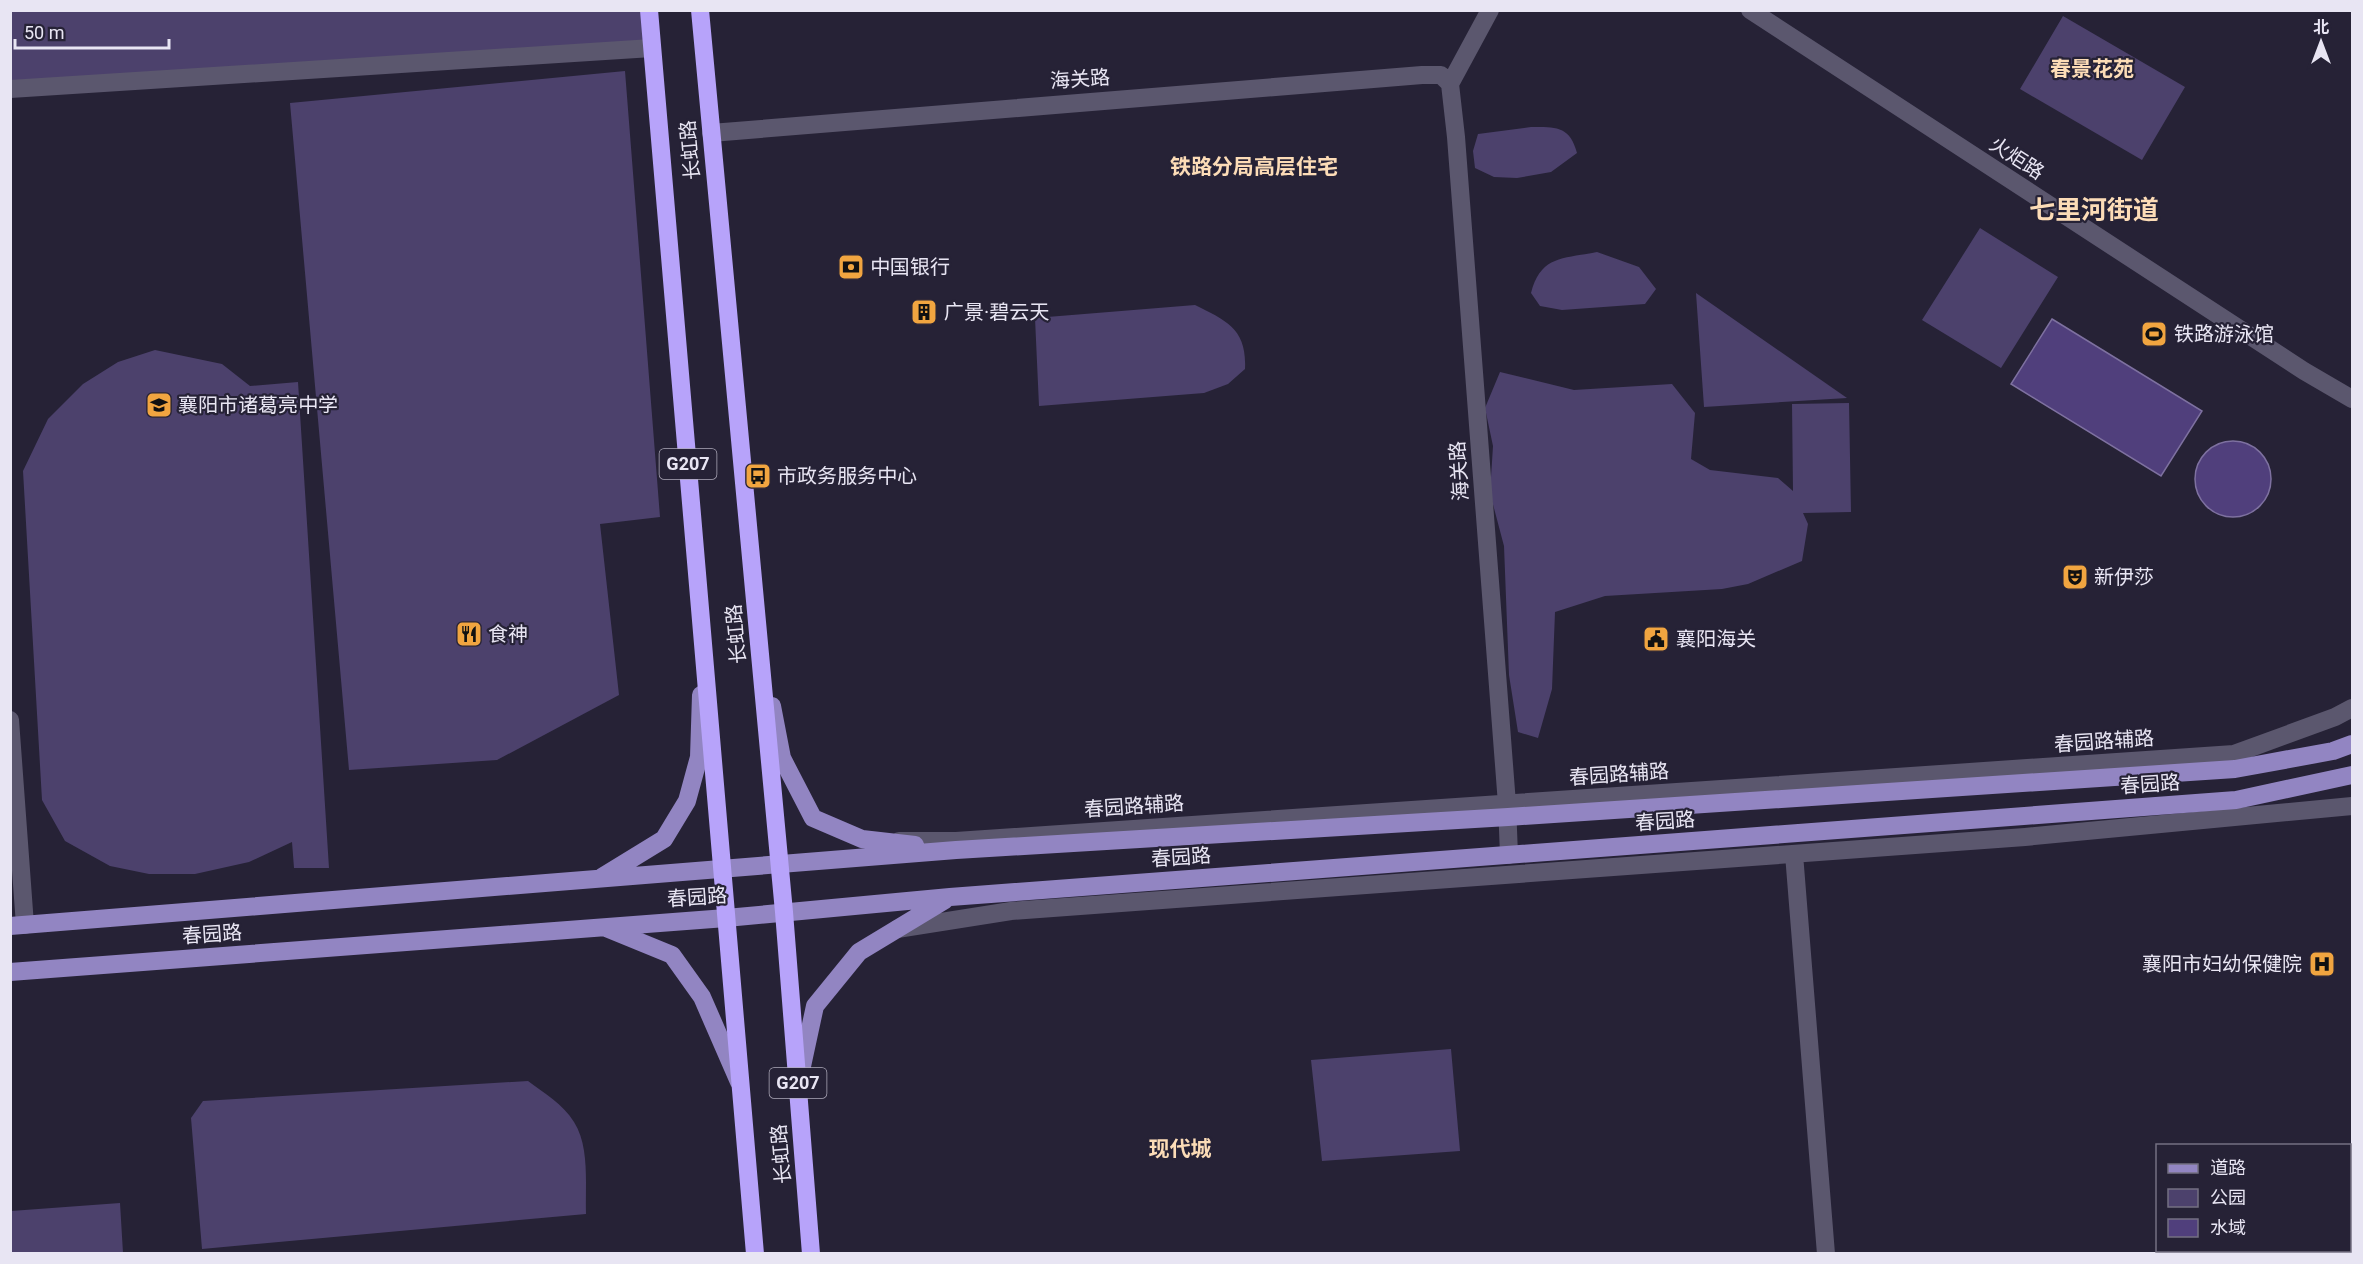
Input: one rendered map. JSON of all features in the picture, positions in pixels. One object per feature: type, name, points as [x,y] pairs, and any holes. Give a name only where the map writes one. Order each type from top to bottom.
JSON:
[{"type":"highway","name":"长虹路","points":[[649,10],[755,1254]]},
{"type":"highway","name":"长虹路","points":[[700,10],[780,864],[811,1254]]},
{"type":"main road","points":[[759,646],[782,758],[813,818],[862,839],[956,850]]},
{"type":"main road","points":[[599,879],[664,839],[687,801],[699,757],[703,649]]},
{"type":"main road","name":"春园路","points":[[18,925],[956,850],[1508,811],[2235,769],[2333,751],[2352,744]]},
{"type":"main road","name":"春园路","points":[[10,972],[726,918],[950,897],[2236,800],[2352,775]]},
{"type":"main road","points":[[798,1085],[815,1006],[859,951],[950,897]]},
{"type":"main road","points":[[602,926],[672,955],[702,997],[741,1086]]},
{"type":"street","points":[[1450,84],[1490,10]]},
{"type":"street","name":"火炬路","points":[[1750,10],[2295,366],[2352,399]]},
{"type":"street","points":[[10,89],[652,48]]},
{"type":"street","name":"海关路","points":[[711,133],[1441,75],[1450,84],[1456,137],[1508,811],[1509,855]]},
{"type":"street","name":"春园路辅路","points":[[879,841],[956,841],[1508,811],[2234,754],[2335,717],[2352,708]]},
{"type":"street","points":[[10,720],[18,925]]},
{"type":"street","points":[[897,929],[1011,911],[2025,837],[2352,807]]},
{"type":"street","points":[[1794,854],[1826,1254]]},
{"type":"green space","points":[[11,11],[649,11],[652,48],[11,89]]},
{"type":"green space","points":[[2063,16],[2185,87],[2142,160],[2020,89]]},
{"type":"green space","points":[[625,71],[660,517],[600,524],[619,695],[497,760],[349,770],[290,103]]},
{"type":"green space","points":[[1531,127],[1561,130],[1570,138],[1577,153],[1551,172],[1517,178],[1494,177],[1475,168],[1473,151],[1478,134]]},
{"type":"green space","points":[[1980,228],[2058,277],[2001,368],[1922,320]]},
{"type":"green space","points":[[1597,252],[1639,267],[1656,289],[1645,304],[1562,310],[1540,306],[1531,293],[1535,281],[1547,265],[1564,258]]},
{"type":"green space","points":[[1696,293],[1847,398],[1704,407]]},
{"type":"green space","points":[[1195,305],[1217,316],[1233,328],[1243,344],[1245,369],[1228,384],[1204,393],[1039,406],[1035,318]]},
{"type":"green space","points":[[155,350],[222,364],[250,386],[298,382],[329,868],[294,868],[292,842],[249,862],[195,874],[149,874],[110,866],[65,841],[42,800],[23,471],[48,419],[83,384],[118,362]]},
{"type":"green space","points":[[1500,372],[1574,390],[1672,384],[1695,413],[1691,459],[1710,470],[1778,478],[1793,491],[1792,404],[1849,403],[1851,512],[1803,513],[1808,524],[1802,561],[1748,584],[1722,589],[1605,596],[1555,612],[1552,689],[1538,738],[1518,732],[1509,675],[1504,546],[1490,493],[1493,446],[1485,408]]},
{"type":"green space","points":[[1451,1049],[1460,1151],[1322,1161],[1311,1060]]},
{"type":"green space","points":[[528,1081],[564,1110],[579,1132],[585,1154],[586,1214],[202,1249],[191,1118],[203,1101]]},
{"type":"green space","points":[[120,1203],[123,1253],[11,1253],[11,1211]]},
{"type":"water","points":[[2052,319],[2202,411],[2161,476],[2011,384]]},
{"type":"water","points":[[2233,441],[2248,444],[2260,452],[2268,464],[2271,479],[2268,494],[2260,506],[2248,514],[2233,517],[2218,514],[2206,506],[2198,494],[2195,479],[2198,464],[2206,452],[2218,444]]},
{"type":"place","name":"中国银行","points":[[851,267]]},
{"type":"place","name":"广景·碧云天","points":[[924,312]]},
{"type":"place","name":"铁路游泳馆","points":[[2154,334]]},
{"type":"place","name":"襄阳市诸葛亮中学","points":[[159,405]]},
{"type":"place","name":"市政务服务中心","points":[[758,476]]},
{"type":"place","name":"新伊莎","points":[[2075,577]]},
{"type":"place","name":"食神","points":[[469,634]]},
{"type":"place","name":"襄阳海关","points":[[1656,639]]},
{"type":"place","name":"襄阳市妇幼保健院","points":[[2322,964]]},
{"type":"district","name":"春景花苑","points":[[2092,69]]},
{"type":"district","name":"铁路分局高层住宅","points":[[1254,167]]},
{"type":"district","name":"七里河街道","points":[[2094,210]]},
{"type":"district","name":"现代城","points":[[1180,1149]]}]
